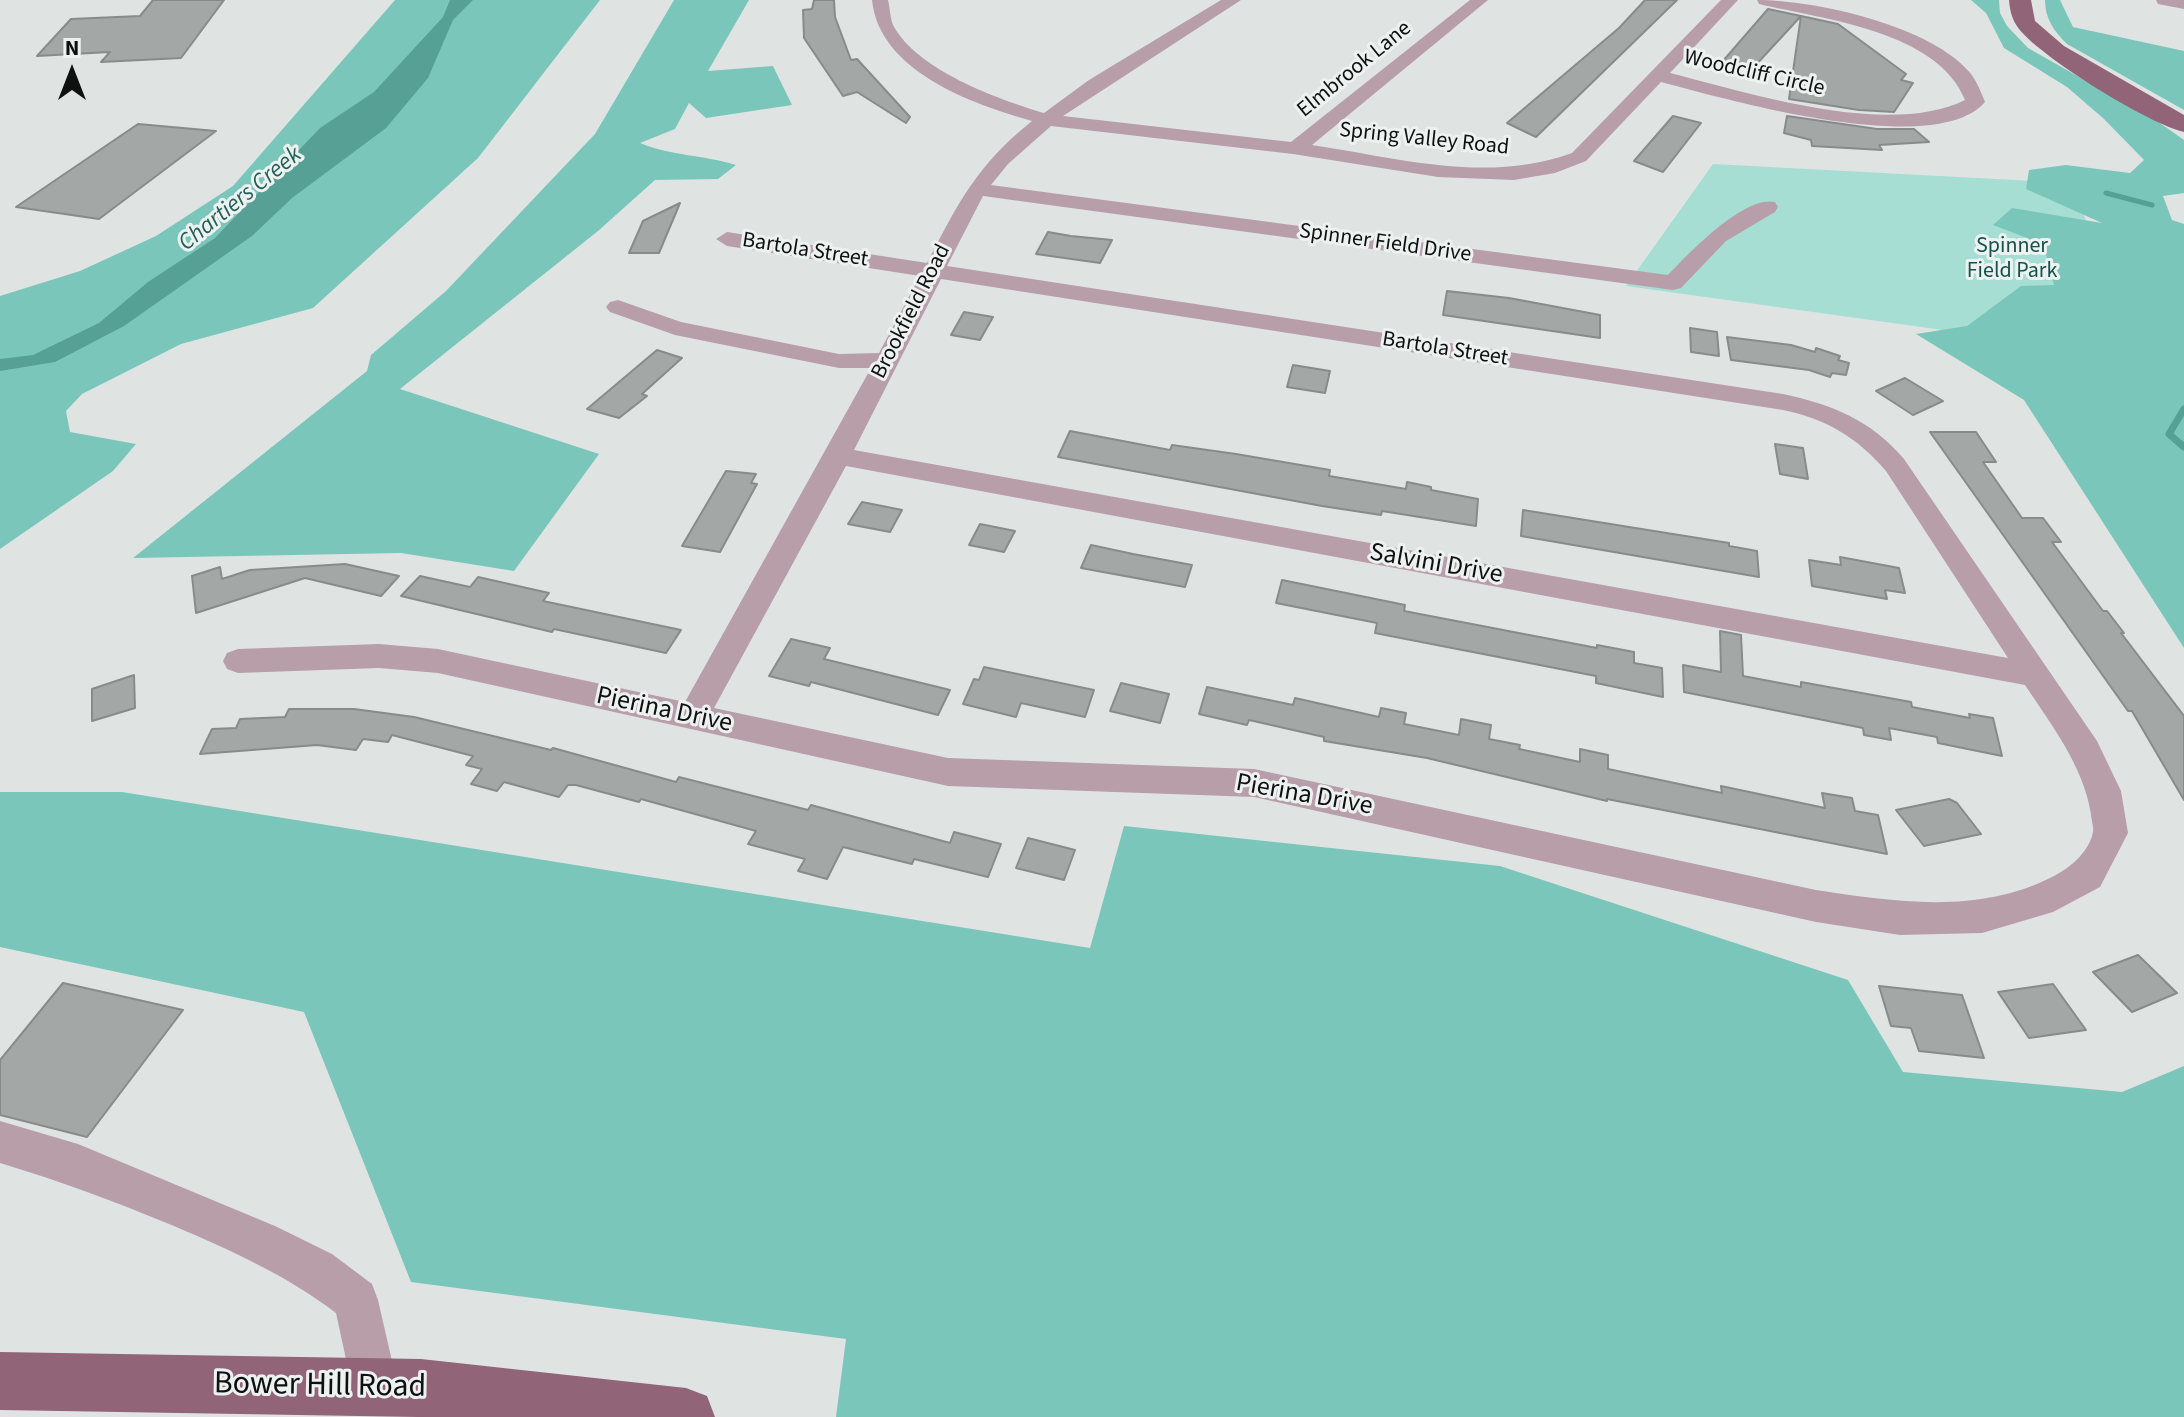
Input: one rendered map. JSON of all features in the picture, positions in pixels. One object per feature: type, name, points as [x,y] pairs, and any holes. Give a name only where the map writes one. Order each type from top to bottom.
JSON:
[{"type":"main road","points":[[2020,0],[2023,21],[2039,39],[2184,125]]},
{"type":"main road","name":"Bower Hill Road","points":[[0,1381],[421,1388],[686,1417]]},
{"type":"street","name":"Spring Valley Road","points":[[880,0],[878,12],[896,47],[949,83],[1045,119],[1296,148],[1482,174],[1540,171],[1579,157],[1730,0]]},
{"type":"street","name":"Brookfield Road","points":[[693,717],[838,456],[976,189],[994,164],[1045,119],[1233,0]]},
{"type":"street","name":"Elmbrook Lane","points":[[1296,148],[1480,0]]},
{"type":"street","name":"Woodcliff Circle","points":[[1658,76],[1822,116],[1944,116],[1975,102],[1963,76],[1915,42],[1868,23],[1765,0]]},
{"type":"street","points":[[2164,0],[2184,4]]},
{"type":"street","name":"Spinner Field Drive","points":[[976,189],[1673,283],[1718,236],[1767,207]]},
{"type":"street","name":"Bartola Street","points":[[727,239],[1818,409],[1851,422],[1878,443],[2034,675]]},
{"type":"street","points":[[618,307],[675,328],[839,361],[888,360]]},
{"type":"street","name":"Salvini Drive","points":[[838,456],[2034,675]]},
{"type":"street","name":"Pierina Drive","points":[[238,661],[379,656],[438,661],[948,772],[1254,783],[1816,906],[1900,919],[1982,917],[2040,901],[2087,876],[2111,833],[2104,791],[2085,750],[2034,675]]},
{"type":"street","points":[[0,1142],[78,1165],[260,1241],[316,1270],[356,1300],[375,1387]]},
{"type":"green space","name":"Spinner Field Park","points":[[1713,164],[2072,183],[2137,357],[1626,286]]},
{"type":"shaded area","points":[[395,0],[600,0],[478,158],[313,308],[181,344],[82,394],[66,411],[70,432],[136,444],[113,471],[0,549],[0,296],[80,271],[156,236],[233,186]]},
{"type":"shaded area","points":[[450,0],[473,0],[453,20],[428,78],[386,128],[292,198],[252,236],[124,326],[55,362],[0,371],[0,359],[33,355],[99,323],[148,282],[215,238],[320,128],[374,92],[443,17]]},
{"type":"shaded area","points":[[674,0],[749,0],[708,71],[773,66],[792,105],[706,118],[689,103],[675,129],[640,143],[664,151],[736,165],[718,179],[655,180],[598,231],[400,389],[599,454],[514,571],[401,553],[133,558],[367,371],[371,355],[446,291],[595,134]]},
{"type":"shaded area","points":[[1971,0],[1999,0],[2000,13],[2007,26],[2028,48],[2157,121],[2184,140],[2184,193],[2163,196],[2172,220],[2184,224],[2184,648],[2024,400],[1916,334],[1967,326],[2021,286],[2054,285],[2043,244],[1993,225],[2012,208],[2102,223],[2026,189],[2029,170],[2066,165],[2130,173],[2144,160],[2067,87],[2004,48],[1986,13]]},
{"type":"shaded area","points":[[2045,0],[2060,0],[2073,27],[2184,51],[2184,110],[2067,44],[2051,24]]},
{"type":"shaded area","points":[[0,792],[122,792],[1090,948],[1124,826],[1500,866],[1848,980],[1903,1072],[2122,1092],[2184,1066],[2184,1417],[836,1417],[846,1339],[411,1282],[304,1012],[0,947]]},
{"type":"building","points":[[153,0],[224,0],[181,58],[101,62],[110,52],[37,56],[71,19],[140,16]]},
{"type":"building","points":[[814,0],[834,0],[835,17],[851,60],[857,59],[910,117],[906,123],[857,92],[843,96],[804,38],[803,10],[812,9]]},
{"type":"building","points":[[1645,0],[1677,0],[1536,137],[1507,123],[1619,28]]},
{"type":"building","points":[[1768,9],[1801,16],[1753,68],[1723,61]]},
{"type":"building","points":[[1801,16],[1838,24],[1906,74],[1901,80],[1913,83],[1894,112],[1789,99]]},
{"type":"building","points":[[1673,116],[1701,123],[1663,172],[1634,161]]},
{"type":"building","points":[[1787,116],[1877,129],[1914,129],[1929,142],[1879,145],[1882,150],[1812,146],[1811,140],[1784,133]]},
{"type":"building","points":[[138,124],[216,131],[99,219],[16,207]]},
{"type":"building","points":[[680,203],[659,253],[629,253],[643,221]]},
{"type":"building","points":[[1048,232],[1112,240],[1100,263],[1036,254]]},
{"type":"building","points":[[1447,291],[1509,298],[1600,315],[1600,338],[1443,315]]},
{"type":"building","points":[[964,312],[993,317],[980,340],[951,335]]},
{"type":"building","points":[[1690,328],[1717,332],[1719,356],[1691,352]]},
{"type":"building","points":[[1727,337],[1791,345],[1815,352],[1816,348],[1840,356],[1838,360],[1849,363],[1846,375],[1832,373],[1830,377],[1809,370],[1731,360]]},
{"type":"building","points":[[657,350],[682,358],[642,394],[647,396],[619,418],[587,409]]},
{"type":"building","points":[[1293,365],[1330,371],[1325,393],[1287,387]]},
{"type":"building","points":[[1905,378],[1943,401],[1913,415],[1876,391]]},
{"type":"building","points":[[1070,431],[1170,450],[1172,445],[1330,470],[1329,476],[1406,489],[1407,482],[1431,487],[1431,490],[1478,499],[1476,526],[1382,511],[1381,515],[1322,506],[1058,457]]},
{"type":"building","points":[[1930,432],[1976,432],[1996,462],[1983,462],[2022,518],[2043,518],[2061,542],[2052,542],[2184,716],[2184,800],[2132,711],[2128,711]]},
{"type":"building","points":[[1775,444],[1803,448],[1808,479],[1780,474]]},
{"type":"building","points":[[726,471],[756,474],[751,483],[757,484],[720,552],[682,546]]},
{"type":"building","points":[[862,502],[902,510],[890,532],[848,524]]},
{"type":"building","points":[[1523,510],[1729,543],[1729,546],[1757,551],[1759,577],[1521,536]]},
{"type":"building","points":[[980,524],[1015,531],[1004,552],[969,545]]},
{"type":"building","points":[[1091,545],[1192,565],[1185,587],[1081,568]]},
{"type":"building","points":[[1840,557],[1899,568],[1905,593],[1885,590],[1887,599],[1812,586],[1809,560],[1841,565]]},
{"type":"building","points":[[345,564],[399,576],[381,596],[305,578],[196,613],[192,576],[220,567],[222,579],[250,570]]},
{"type":"building","points":[[420,576],[470,587],[478,577],[549,593],[543,601],[681,630],[666,653],[554,629],[552,632],[401,596]]},
{"type":"building","points":[[1282,580],[1405,605],[1404,611],[1597,648],[1597,645],[1634,652],[1634,663],[1662,668],[1663,697],[1596,683],[1596,676],[1375,633],[1377,623],[1276,603]]},
{"type":"building","points":[[1720,631],[1741,635],[1743,676],[1801,687],[1801,682],[1911,702],[1912,707],[1970,718],[1969,714],[1993,718],[2002,756],[1938,743],[1937,737],[1889,728],[1891,740],[1864,735],[1863,728],[1684,692],[1683,665],[1721,672]]},
{"type":"building","points":[[791,639],[830,648],[824,659],[950,690],[938,715],[811,682],[809,686],[769,676]]},
{"type":"building","points":[[984,667],[1094,690],[1085,717],[1021,703],[1016,717],[963,704],[974,679],[979,680]]},
{"type":"building","points":[[134,675],[135,708],[92,721],[92,689]]},
{"type":"building","points":[[1121,683],[1169,694],[1160,723],[1110,711]]},
{"type":"building","points":[[1207,687],[1293,705],[1295,698],[1379,717],[1381,708],[1406,713],[1404,724],[1459,735],[1461,719],[1491,725],[1489,739],[1520,745],[1519,749],[1580,762],[1580,749],[1608,755],[1608,769],[1722,793],[1721,786],[1825,808],[1822,793],[1852,798],[1855,811],[1878,815],[1887,854],[1607,801],[1427,758],[1324,741],[1324,737],[1249,720],[1247,725],[1199,714]]},
{"type":"building","points":[[289,709],[354,709],[414,717],[553,748],[676,782],[679,777],[808,810],[811,805],[950,843],[954,832],[1001,844],[988,877],[914,859],[912,864],[843,847],[827,879],[798,871],[805,859],[748,844],[756,831],[641,799],[639,802],[576,785],[568,785],[559,797],[504,782],[497,791],[471,784],[482,769],[466,765],[473,756],[392,735],[388,742],[363,739],[356,750],[317,745],[200,754],[212,729],[236,728],[240,719],[285,717]]},
{"type":"building","points":[[1949,799],[1957,803],[1981,834],[1924,846],[1896,810]]},
{"type":"building","points":[[1028,838],[1075,850],[1064,880],[1016,868]]},
{"type":"building","points":[[2138,955],[2177,993],[2132,1012],[2093,972]]},
{"type":"building","points":[[63,983],[183,1010],[87,1137],[0,1115],[0,1060]]},
{"type":"building","points":[[2053,984],[2086,1030],[2029,1038],[1998,992]]},
{"type":"building","points":[[1879,986],[1962,995],[1984,1058],[1919,1051],[1911,1028],[1891,1026]]},
{"type":"waterway","points":[[2106,193],[2152,205]]},
{"type":"waterway","points":[[2184,409],[2169,434],[2184,447]]},
{"type":"water label","name":"Chartiers Creek","points":[[241,200]]}]
